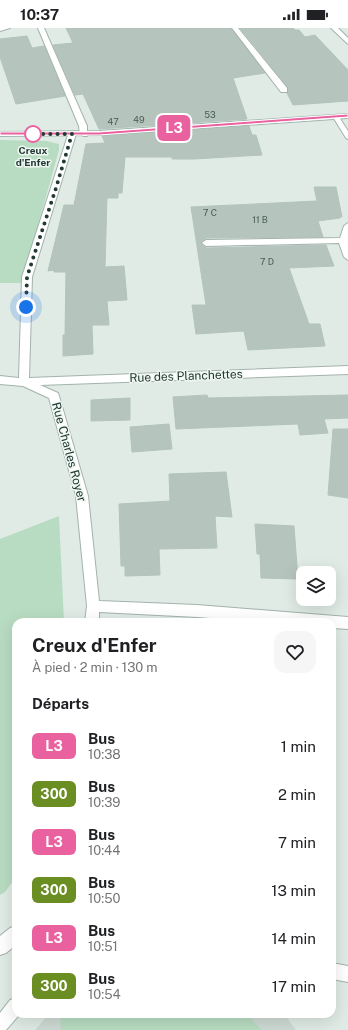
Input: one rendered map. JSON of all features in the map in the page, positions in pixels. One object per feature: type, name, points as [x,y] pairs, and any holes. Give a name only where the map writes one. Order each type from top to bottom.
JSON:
[{"type":"street","points":[[0,29],[7,28]]},
{"type":"street","points":[[41,28],[83,126],[84,134]]},
{"type":"street","points":[[235,28],[284,90]]},
{"type":"street","points":[[334,28],[348,42]]},
{"type":"street","points":[[0,134],[84,134],[348,116]]},
{"type":"street","points":[[0,380],[24,382],[27,277],[72,134]]},
{"type":"street","points":[[348,226],[345,240],[348,257]]},
{"type":"street","points":[[206,243],[345,240]]},
{"type":"street","name":"Rue des Planchettes","points":[[24,382],[348,370]]},
{"type":"street","name":"Rue Charles Royer","points":[[24,382],[54,396],[82,496],[93,606],[92,618]]},
{"type":"street","points":[[93,606],[198,611],[293,618]]},
{"type":"street","points":[[336,621],[348,622]]},
{"type":"street","points":[[0,947],[12,937]]},
{"type":"street","points":[[336,972],[348,974]]},
{"type":"lane","points":[[336,117],[348,138]]},
{"type":"lane","points":[[0,1025],[12,1011]]},
{"type":"shaded area","points":[[46,1018],[287,1018],[296,1030],[35,1030]]},
{"type":"green space","points":[[0,140],[47,141],[59,144],[59,150],[22,283],[0,283]]},
{"type":"green space","points":[[59,516],[64,618],[12,618],[12,882],[5,892],[0,895],[0,539]]},
{"type":"green space","points":[[60,1018],[251,1018],[262,1030],[61,1030]]},
{"type":"building","points":[[66,28],[231,28],[265,73],[233,78],[247,119],[99,129],[83,94],[75,95],[53,45],[73,43]]},
{"type":"building","points":[[240,28],[293,28],[295,30],[299,30],[305,37],[315,35],[348,70],[348,101],[293,105],[287,93],[288,87]]},
{"type":"building","points":[[27,36],[32,48],[44,46],[65,96],[16,104],[0,57],[0,39]]},
{"type":"building","points":[[249,126],[252,135],[256,135],[262,155],[194,159],[172,159],[172,157],[125,157],[122,193],[118,193],[118,198],[107,198],[105,267],[124,266],[127,300],[107,301],[109,325],[92,325],[93,354],[63,356],[63,335],[65,335],[66,272],[54,272],[54,270],[48,271],[64,205],[74,205],[86,144],[105,143],[102,136]]},
{"type":"building","points":[[314,187],[336,187],[342,217],[318,221],[323,237],[206,238],[200,243],[206,248],[326,245],[334,266],[289,268],[309,324],[320,324],[325,346],[248,350],[244,331],[196,334],[192,305],[206,305],[191,207],[317,201]]},
{"type":"building","points":[[207,395],[208,398],[348,395],[348,418],[324,419],[328,433],[300,435],[298,424],[176,429],[173,397]]},
{"type":"building","points":[[130,398],[130,420],[91,421],[91,400]]},
{"type":"building","points":[[169,424],[172,449],[132,452],[130,427]]},
{"type":"building","points":[[333,429],[348,429],[348,498],[328,495]]},
{"type":"building","points":[[226,472],[232,517],[215,516],[217,548],[159,549],[160,575],[125,576],[125,566],[121,566],[119,504],[170,501],[169,474]]},
{"type":"building","points":[[255,524],[294,526],[297,566],[296,579],[261,578],[260,554],[257,554]]},
{"type":"bus line","name":"L3","points":[[0,134],[99,133],[348,116]]},
{"type":"place","name":"Creux d'Enfer","points":[[33,134]]},
{"type":"route","points":[[26,307],[27,277],[72,134],[33,134]]}]
